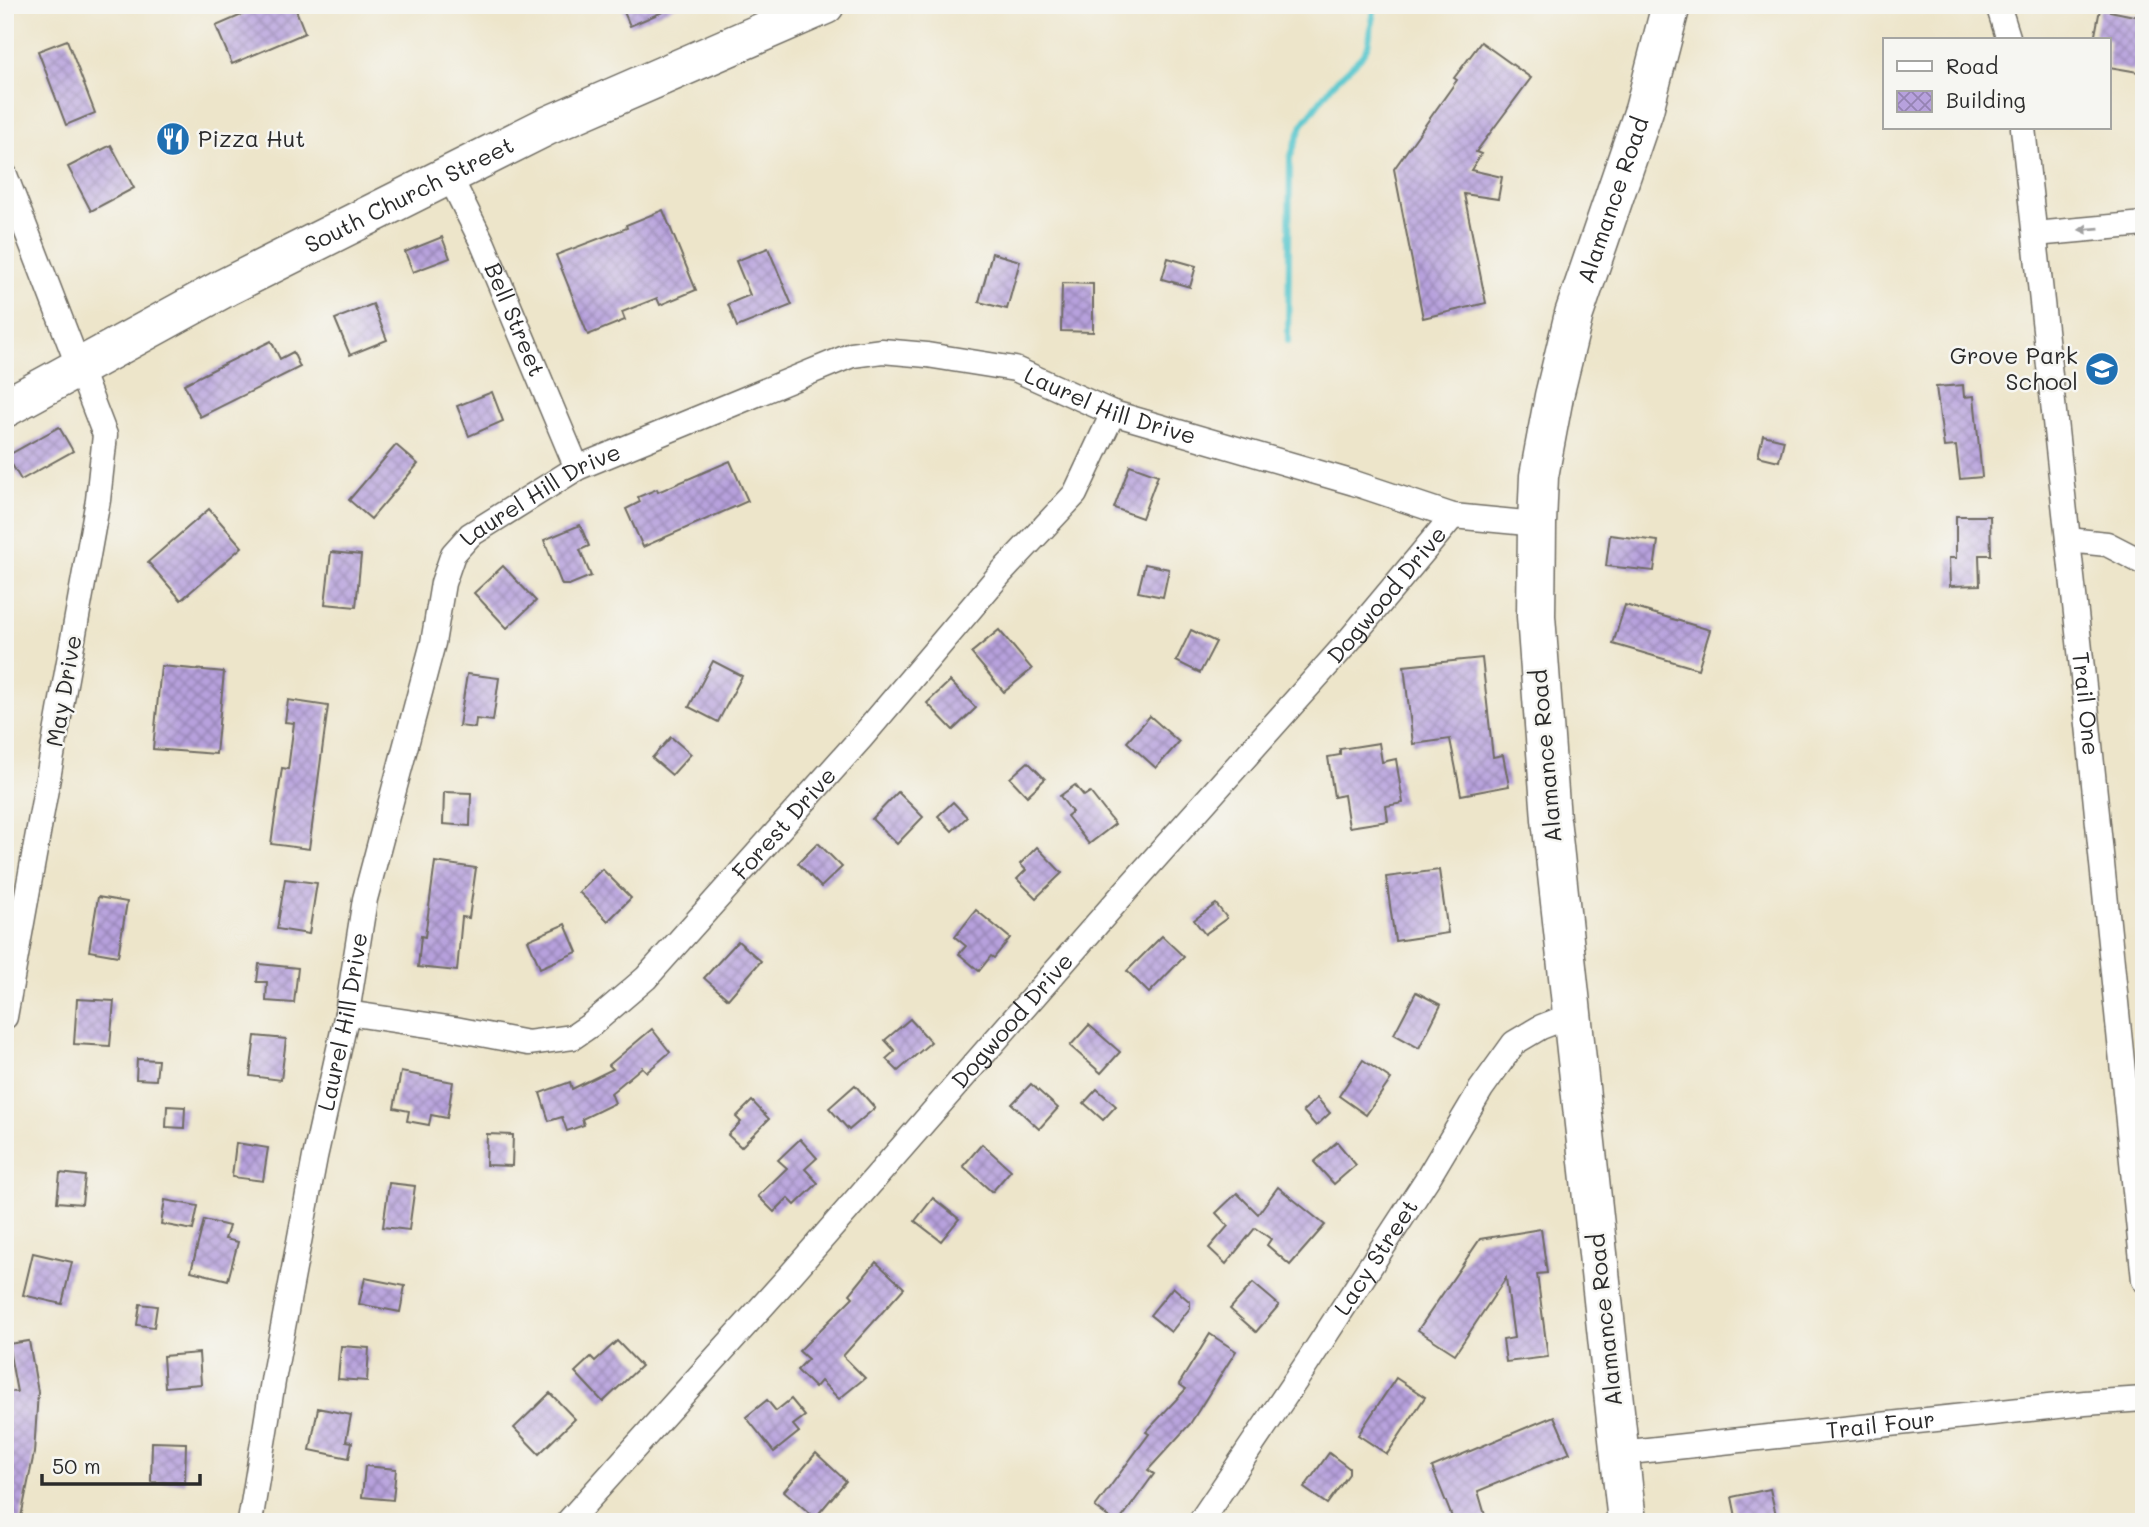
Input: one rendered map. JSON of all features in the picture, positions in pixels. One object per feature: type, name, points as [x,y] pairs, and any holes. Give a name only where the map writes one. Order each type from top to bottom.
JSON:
[{"type":"main road","name":"South Church Street","points":[[5,408],[226,286],[547,126],[825,5]]},
{"type":"main road","name":"Alamance Road","points":[[1627,1522],[1555,859],[1536,626],[1537,524],[1539,476],[1553,396],[1574,314],[1644,110],[1671,5]]},
{"type":"street","points":[[1998,5],[2007,38]]},
{"type":"street","name":"Trail One","points":[[2023,130],[2144,1280]]},
{"type":"street","name":"May Drive","points":[[5,175],[105,435],[98,500],[10,967],[5,1017]]},
{"type":"street","name":"Bell Street","points":[[449,175],[483,244],[577,468]]},
{"type":"street","points":[[2035,234],[2144,224]]},
{"type":"street","name":"Laurel Hill Drive","points":[[250,1522],[274,1374],[312,1171],[347,1013],[365,899],[433,643],[443,583],[453,554],[470,535],[577,468],[852,355],[882,351],[1015,369],[1113,413],[1354,483],[1452,516],[1537,524]]},
{"type":"street","name":"Forest Drive","points":[[347,1013],[455,1028],[528,1043],[573,1037],[592,1024],[646,978],[861,738],[1000,574],[1075,494],[1113,413]]},
{"type":"street","name":"Dogwood Drive","points":[[568,1522],[802,1262],[1124,893],[1346,644],[1452,516]]},
{"type":"street","points":[[2068,540],[2107,544],[2144,563]]},
{"type":"street","name":"Lacy Street","points":[[1200,1522],[1304,1368],[1429,1175],[1481,1089],[1514,1043],[1541,1027],[1572,1015]]},
{"type":"street","name":"Trail Four","points":[[1620,1453],[2144,1399]]},
{"type":"building","points":[[265,5],[294,5],[305,33],[232,64],[216,26]]},
{"type":"building","points":[[621,5],[679,5],[630,26]]},
{"type":"building","points":[[2100,9],[2144,18],[2144,73],[2110,67],[2110,38],[2094,38]]},
{"type":"building","points":[[67,40],[95,113],[66,125],[38,51]]},
{"type":"building","points":[[1481,42],[1531,78],[1476,152],[1481,154],[1471,170],[1502,177],[1498,199],[1464,194],[1486,303],[1423,318],[1394,169]]},
{"type":"building","points":[[111,145],[134,188],[91,211],[68,167]]},
{"type":"building","points":[[663,210],[696,290],[660,305],[657,298],[622,312],[625,320],[588,335],[556,255],[627,228],[626,225]]},
{"type":"building","points":[[442,237],[450,258],[413,272],[405,252]]},
{"type":"building","points":[[768,248],[792,305],[737,327],[728,304],[750,295],[736,261]]},
{"type":"building","points":[[992,253],[1020,261],[1007,309],[979,302]]},
{"type":"building","points":[[1168,258],[1196,266],[1190,287],[1162,279]]},
{"type":"building","points":[[1062,283],[1093,284],[1093,332],[1061,331]]},
{"type":"building","points":[[373,304],[387,340],[350,355],[335,319]]},
{"type":"building","points":[[271,341],[280,359],[293,352],[300,367],[200,417],[184,384]]},
{"type":"building","points":[[1963,385],[1964,397],[1974,396],[1982,477],[1960,479],[1956,446],[1944,447],[1936,387]]},
{"type":"building","points":[[492,392],[503,421],[469,436],[457,406]]},
{"type":"building","points":[[59,427],[73,451],[21,480],[7,456]]},
{"type":"building","points":[[1763,435],[1784,440],[1779,461],[1758,456]]},
{"type":"building","points":[[396,445],[418,464],[371,519],[349,500]]},
{"type":"building","points":[[730,461],[748,501],[643,547],[626,509],[640,502],[638,497],[657,489],[658,492]]},
{"type":"building","points":[[1130,465],[1158,475],[1142,518],[1114,508]]},
{"type":"building","points":[[209,509],[242,547],[181,600],[148,562]]},
{"type":"building","points":[[1956,516],[1990,516],[1991,555],[1979,555],[1980,585],[1950,586],[1949,558],[1956,558]]},
{"type":"building","points":[[580,525],[589,546],[580,550],[591,576],[562,585],[544,540]]},
{"type":"building","points":[[1610,535],[1658,541],[1654,571],[1606,566]]},
{"type":"building","points":[[331,552],[361,555],[356,607],[325,604]]},
{"type":"building","points":[[1145,564],[1169,569],[1163,597],[1138,592]]},
{"type":"building","points":[[503,566],[536,601],[507,628],[474,593]]},
{"type":"building","points":[[1625,605],[1710,630],[1698,669],[1613,644]]},
{"type":"building","points":[[999,630],[1032,669],[1004,692],[971,653]]},
{"type":"building","points":[[1191,630],[1216,642],[1200,673],[1176,661]]},
{"type":"building","points":[[1482,658],[1493,757],[1503,755],[1509,786],[1461,795],[1450,739],[1413,744],[1404,666]]},
{"type":"building","points":[[713,661],[742,676],[718,722],[689,707]]},
{"type":"building","points":[[161,666],[224,672],[216,754],[153,749]]},
{"type":"building","points":[[467,674],[499,678],[493,721],[476,719],[475,728],[459,726]]},
{"type":"building","points":[[950,681],[976,708],[953,730],[927,703]]},
{"type":"building","points":[[288,700],[328,706],[309,849],[271,844],[282,768],[288,769],[294,723],[285,722]]},
{"type":"building","points":[[1150,716],[1179,742],[1156,768],[1127,742]]},
{"type":"building","points":[[671,737],[691,754],[672,775],[652,758]]},
{"type":"building","points":[[1379,743],[1382,762],[1396,759],[1403,803],[1386,806],[1388,821],[1349,827],[1344,795],[1334,797],[1328,757],[1340,755],[1340,749]]},
{"type":"building","points":[[1028,762],[1045,779],[1027,796],[1010,778]]},
{"type":"building","points":[[1075,785],[1084,796],[1090,792],[1115,824],[1089,844],[1067,816],[1072,812],[1060,796]]},
{"type":"building","points":[[444,792],[471,793],[470,826],[443,824]]},
{"type":"building","points":[[898,792],[923,817],[897,844],[872,819]]},
{"type":"building","points":[[953,802],[967,817],[952,831],[938,816]]},
{"type":"building","points":[[818,843],[842,867],[821,887],[798,863]]},
{"type":"building","points":[[1037,847],[1062,873],[1036,898],[1017,879],[1026,870],[1020,864]]},
{"type":"building","points":[[435,862],[476,868],[469,918],[462,917],[457,971],[418,967],[421,936],[425,937]]},
{"type":"building","points":[[602,869],[631,898],[608,921],[579,892]]},
{"type":"building","points":[[1439,870],[1448,933],[1395,941],[1386,877]]},
{"type":"building","points":[[285,879],[317,883],[309,934],[277,929]]},
{"type":"building","points":[[98,897],[127,902],[118,956],[89,951]]},
{"type":"building","points":[[1216,904],[1227,918],[1205,934],[1194,920]]},
{"type":"building","points":[[976,910],[1010,938],[979,971],[959,954],[966,946],[955,937]]},
{"type":"building","points":[[565,924],[577,952],[540,968],[528,940]]},
{"type":"building","points":[[1162,936],[1184,957],[1149,993],[1127,971]]},
{"type":"building","points":[[738,941],[761,961],[728,999],[704,978]]},
{"type":"building","points":[[259,964],[298,968],[294,1003],[266,1001],[267,982],[257,982]]},
{"type":"building","points":[[1416,992],[1441,1005],[1419,1048],[1394,1034]]},
{"type":"building","points":[[77,999],[114,1001],[110,1046],[74,1044]]},
{"type":"building","points":[[910,1019],[931,1042],[898,1071],[886,1059],[895,1051],[885,1040]]},
{"type":"building","points":[[1089,1025],[1120,1052],[1101,1073],[1070,1046]]},
{"type":"building","points":[[652,1029],[670,1052],[647,1072],[642,1067],[611,1093],[615,1103],[582,1119],[584,1125],[567,1131],[562,1117],[549,1121],[540,1093],[570,1082],[572,1089],[613,1069],[609,1065]]},
{"type":"building","points":[[255,1036],[286,1039],[281,1080],[250,1076]]},
{"type":"building","points":[[137,1059],[158,1060],[156,1080],[136,1079]]},
{"type":"building","points":[[1363,1060],[1391,1079],[1366,1115],[1339,1096]]},
{"type":"building","points":[[401,1072],[453,1082],[447,1118],[431,1115],[429,1125],[407,1121],[409,1111],[394,1108]]},
{"type":"building","points":[[1031,1084],[1058,1108],[1039,1129],[1012,1104]]},
{"type":"building","points":[[855,1085],[875,1108],[849,1130],[829,1108]]},
{"type":"building","points":[[1097,1089],[1116,1106],[1103,1120],[1084,1103]]},
{"type":"building","points":[[1317,1098],[1330,1113],[1316,1126],[1303,1111]]},
{"type":"building","points":[[752,1101],[769,1119],[741,1147],[728,1135],[741,1122],[736,1117]]},
{"type":"building","points":[[167,1106],[185,1107],[184,1128],[166,1127]]},
{"type":"building","points":[[487,1134],[513,1135],[512,1166],[486,1165]]},
{"type":"building","points":[[800,1139],[817,1158],[805,1169],[818,1183],[795,1205],[788,1198],[774,1212],[758,1196],[787,1168],[778,1160]]},
{"type":"building","points":[[1337,1142],[1356,1165],[1334,1184],[1314,1162]]},
{"type":"building","points":[[236,1143],[268,1148],[263,1181],[232,1177]]},
{"type":"building","points":[[982,1144],[1011,1170],[992,1192],[963,1166]]},
{"type":"building","points":[[60,1173],[85,1176],[82,1204],[57,1202]]},
{"type":"building","points":[[389,1183],[415,1186],[409,1230],[383,1227]]},
{"type":"building","points":[[1278,1187],[1325,1225],[1290,1265],[1267,1245],[1271,1239],[1255,1228],[1226,1264],[1209,1248],[1228,1226],[1216,1213],[1237,1193],[1258,1214]]},
{"type":"building","points":[[933,1198],[959,1219],[941,1241],[915,1221]]},
{"type":"building","points":[[165,1200],[198,1206],[193,1230],[161,1224]]},
{"type":"building","points":[[204,1220],[229,1226],[225,1239],[238,1242],[228,1280],[191,1271]]},
{"type":"building","points":[[1541,1229],[1547,1273],[1537,1274],[1548,1357],[1506,1362],[1503,1340],[1514,1338],[1506,1278],[1455,1354],[1418,1330],[1480,1239]]},
{"type":"building","points":[[33,1253],[72,1262],[62,1304],[23,1295]]},
{"type":"building","points":[[876,1262],[904,1288],[843,1356],[865,1378],[839,1399],[821,1381],[815,1388],[797,1370],[808,1359],[799,1351],[853,1297],[850,1294]]},
{"type":"building","points":[[365,1278],[405,1286],[400,1312],[359,1304]]},
{"type":"building","points":[[1253,1283],[1279,1305],[1256,1332],[1230,1309]]},
{"type":"building","points":[[1173,1287],[1190,1302],[1190,1308],[1171,1332],[1150,1315]]},
{"type":"building","points":[[140,1304],[157,1306],[154,1327],[137,1325]]},
{"type":"building","points":[[1210,1334],[1236,1351],[1190,1424],[1148,1470],[1154,1474],[1119,1522],[1115,1522],[1095,1507],[1149,1434],[1146,1432],[1186,1389],[1179,1384]]},
{"type":"building","points":[[29,1341],[38,1392],[34,1453],[20,1522],[5,1522],[7,1391],[17,1392],[8,1344]]},
{"type":"building","points":[[617,1341],[641,1366],[603,1402],[575,1372],[591,1357],[595,1361]]},
{"type":"building","points":[[341,1346],[369,1348],[367,1381],[338,1379]]},
{"type":"building","points":[[199,1353],[201,1384],[165,1387],[163,1356]]},
{"type":"building","points":[[1396,1378],[1425,1397],[1387,1454],[1358,1435]]},
{"type":"building","points":[[550,1393],[575,1419],[539,1454],[514,1428]]},
{"type":"building","points":[[791,1399],[805,1416],[793,1425],[799,1432],[774,1452],[746,1417],[767,1400],[776,1411]]},
{"type":"building","points":[[318,1408],[351,1415],[346,1441],[352,1442],[349,1458],[310,1450]]},
{"type":"building","points":[[1554,1416],[1570,1453],[1478,1491],[1487,1522],[1454,1522],[1432,1467]]},
{"type":"building","points":[[152,1442],[186,1443],[185,1483],[151,1482]]},
{"type":"building","points":[[816,1453],[846,1481],[815,1518],[784,1491]]},
{"type":"building","points":[[1329,1453],[1349,1468],[1349,1474],[1327,1504],[1304,1488]]},
{"type":"building","points":[[365,1466],[396,1469],[393,1500],[362,1497]]},
{"type":"building","points":[[1770,1489],[1776,1515],[1766,1517],[1767,1522],[1737,1522],[1732,1497]]},
{"type":"waterway","points":[[1288,341],[1290,158],[1302,125],[1333,84],[1361,57],[1368,46],[1375,5]]},
{"type":"place","name":"Pizza Hut","points":[[173,139]]},
{"type":"place","name":"Grove Park School","points":[[2102,369]]}]
